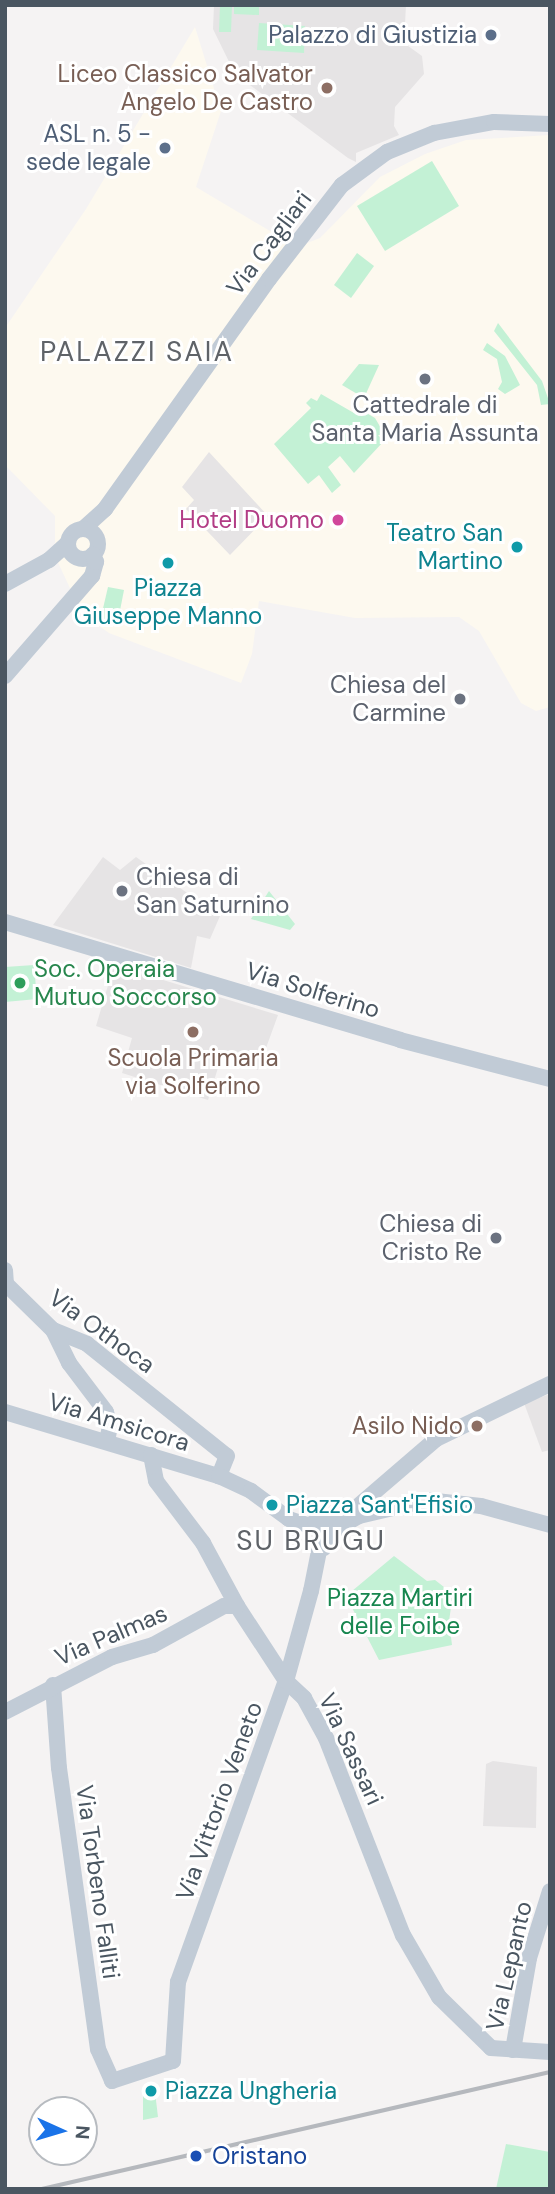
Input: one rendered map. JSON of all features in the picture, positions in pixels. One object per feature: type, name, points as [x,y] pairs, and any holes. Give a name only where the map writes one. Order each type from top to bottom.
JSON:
[{"type":"street","name":"Via Cagliari","points":[[104,511],[97,539],[79,553],[75,532],[83,529],[104,511],[269,279],[342,185],[387,152],[435,133],[494,121],[550,124]]},
{"type":"street","points":[[83,529],[97,539]]},
{"type":"street","points":[[5,584],[49,560],[79,553],[83,586],[5,676]]},
{"type":"street","name":"Via Solferino","points":[[5,914],[25,926]]},
{"type":"street","name":"Via Solferino","points":[[5,922],[400,1040],[550,1079]]},
{"type":"street","name":"Via Othoca","points":[[5,1270],[6,1283],[53,1330],[87,1344],[226,1456],[219,1476]]},
{"type":"street","points":[[53,1330],[69,1363],[109,1420],[107,1441]]},
{"type":"street","points":[[219,1476],[299,1522],[329,1527],[356,1512],[436,1439],[550,1384]]},
{"type":"street","name":"Via Amsicora","points":[[5,1412],[219,1476]]},
{"type":"street","name":"Via Sassari","points":[[151,1455],[156,1481],[203,1543],[237,1606],[286,1681],[304,1698],[326,1738],[403,1935],[439,1997],[491,2048],[550,2052]]},
{"type":"street","points":[[356,1512],[427,1500],[481,1506],[550,1525]]},
{"type":"street","name":"Via Vittorio Veneto","points":[[112,2081],[173,2060],[178,1982],[286,1681],[316,1559],[329,1527]]},
{"type":"street","name":"Via Palmas","points":[[5,1712],[112,1657],[153,1645],[224,1606],[237,1606]]},
{"type":"street","name":"Via Torbeno Falliti","points":[[53,1685],[60,1768],[98,2049],[112,2081]]},
{"type":"street","name":"Via Lepanto","points":[[513,2050],[529,1958],[550,1891]]},
{"type":"shaded area","name":"Liceo Classico Salvator Angelo De Castro","points":[[214,5],[406,5],[404,43],[422,56],[424,74],[395,107],[394,126],[399,135],[356,153],[356,162],[348,158],[235,74],[213,29]]},
{"type":"shaded area","points":[[195,27],[221,111],[196,187],[297,247],[320,238],[380,177],[425,154],[466,140],[550,135],[550,707],[536,711],[521,703],[479,631],[459,617],[355,618],[259,601],[252,654],[241,683],[109,633],[82,614],[55,556],[55,516],[5,465],[5,328],[86,209]]},
{"type":"shaded area","points":[[209,452],[268,516],[230,555],[186,509],[194,500],[182,487]]},
{"type":"shaded area","points":[[103,857],[120,870],[136,857],[220,916],[210,939],[197,936],[191,968],[53,925]]},
{"type":"shaded area","name":"Scuola Primaria via Solferino","points":[[114,965],[278,1015],[258,1070],[222,1055],[208,1100],[122,1073],[132,1038],[96,1026]]},
{"type":"shaded area","points":[[550,1394],[550,1450],[542,1452],[524,1403]]},
{"type":"shaded area","points":[[493,1761],[537,1767],[536,1828],[483,1826],[486,1764]]},
{"type":"green space","points":[[220,5],[232,5],[231,32],[219,32]]},
{"type":"green space","points":[[234,5],[259,5],[259,15],[234,14]]},
{"type":"green space","points":[[259,23],[305,26],[304,53],[257,50]]},
{"type":"green space","points":[[432,161],[459,206],[385,251],[357,206]]},
{"type":"green space","points":[[357,253],[374,266],[351,298],[334,285]]},
{"type":"green space","points":[[498,323],[542,381],[550,404],[541,405],[537,385],[494,331]]},
{"type":"green space","points":[[487,343],[505,356],[520,385],[505,394],[498,389],[502,382],[497,359],[483,350]]},
{"type":"green space","points":[[359,364],[379,365],[364,398],[342,385]]},
{"type":"green space","points":[[321,394],[354,413],[358,408],[375,418],[385,435],[378,435],[384,441],[354,473],[340,456],[328,467],[341,485],[332,493],[319,475],[308,484],[274,444],[311,408],[306,403],[311,398],[317,401]]},
{"type":"green space","points":[[108,587],[124,590],[117,626],[101,617]]},
{"type":"green space","points":[[269,891],[295,924],[290,930],[251,919]]},
{"type":"green space","name":"Soc. Operaia Mutuo Soccorso","points":[[34,965],[37,999],[5,1002],[5,967]]},
{"type":"green space","name":"Piazza Martiri delle Foibe","points":[[394,1556],[427,1581],[435,1580],[453,1594],[449,1621],[452,1645],[379,1660],[346,1596]]},
{"type":"green space","points":[[155,2092],[158,2117],[143,2120],[143,2095]]},
{"type":"green space","points":[[506,2144],[550,2152],[550,2189],[496,2189]]},
{"type":"railway","points":[[42,2189],[550,2072]]},
{"type":"place","name":"Palazzo di Giustizia","points":[[491,35]]},
{"type":"place","name":"Liceo Classico Salvator Angelo De Castro","points":[[327,88]]},
{"type":"place","name":"ASL n. 5 - sede legale","points":[[165,148]]},
{"type":"place","name":"Cattedrale di Santa Maria Assunta","points":[[425,379]]},
{"type":"place","name":"Hotel Duomo","points":[[338,520]]},
{"type":"place","name":"Teatro San Martino","points":[[517,547]]},
{"type":"place","name":"Piazza Giuseppe Manno","points":[[168,563]]},
{"type":"place","name":"Chiesa del Carmine","points":[[460,699]]},
{"type":"place","name":"Chiesa di San Saturnino","points":[[122,891]]},
{"type":"place","name":"Soc. Operaia Mutuo Soccorso","points":[[20,983]]},
{"type":"place","name":"Scuola Primaria via Solferino","points":[[193,1032]]},
{"type":"place","name":"Chiesa di Cristo Re","points":[[496,1238]]},
{"type":"place","name":"Asilo Nido","points":[[477,1426]]},
{"type":"place","name":"Piazza Sant'Efisio","points":[[272,1505]]},
{"type":"place","name":"Piazza Ungheria","points":[[151,2091]]},
{"type":"place","name":"Oristano","points":[[196,2156]]},
{"type":"district","name":"PALAZZI SAIA","points":[[137,352]]},
{"type":"district","name":"SU BRUGU","points":[[311,1541]]}]
